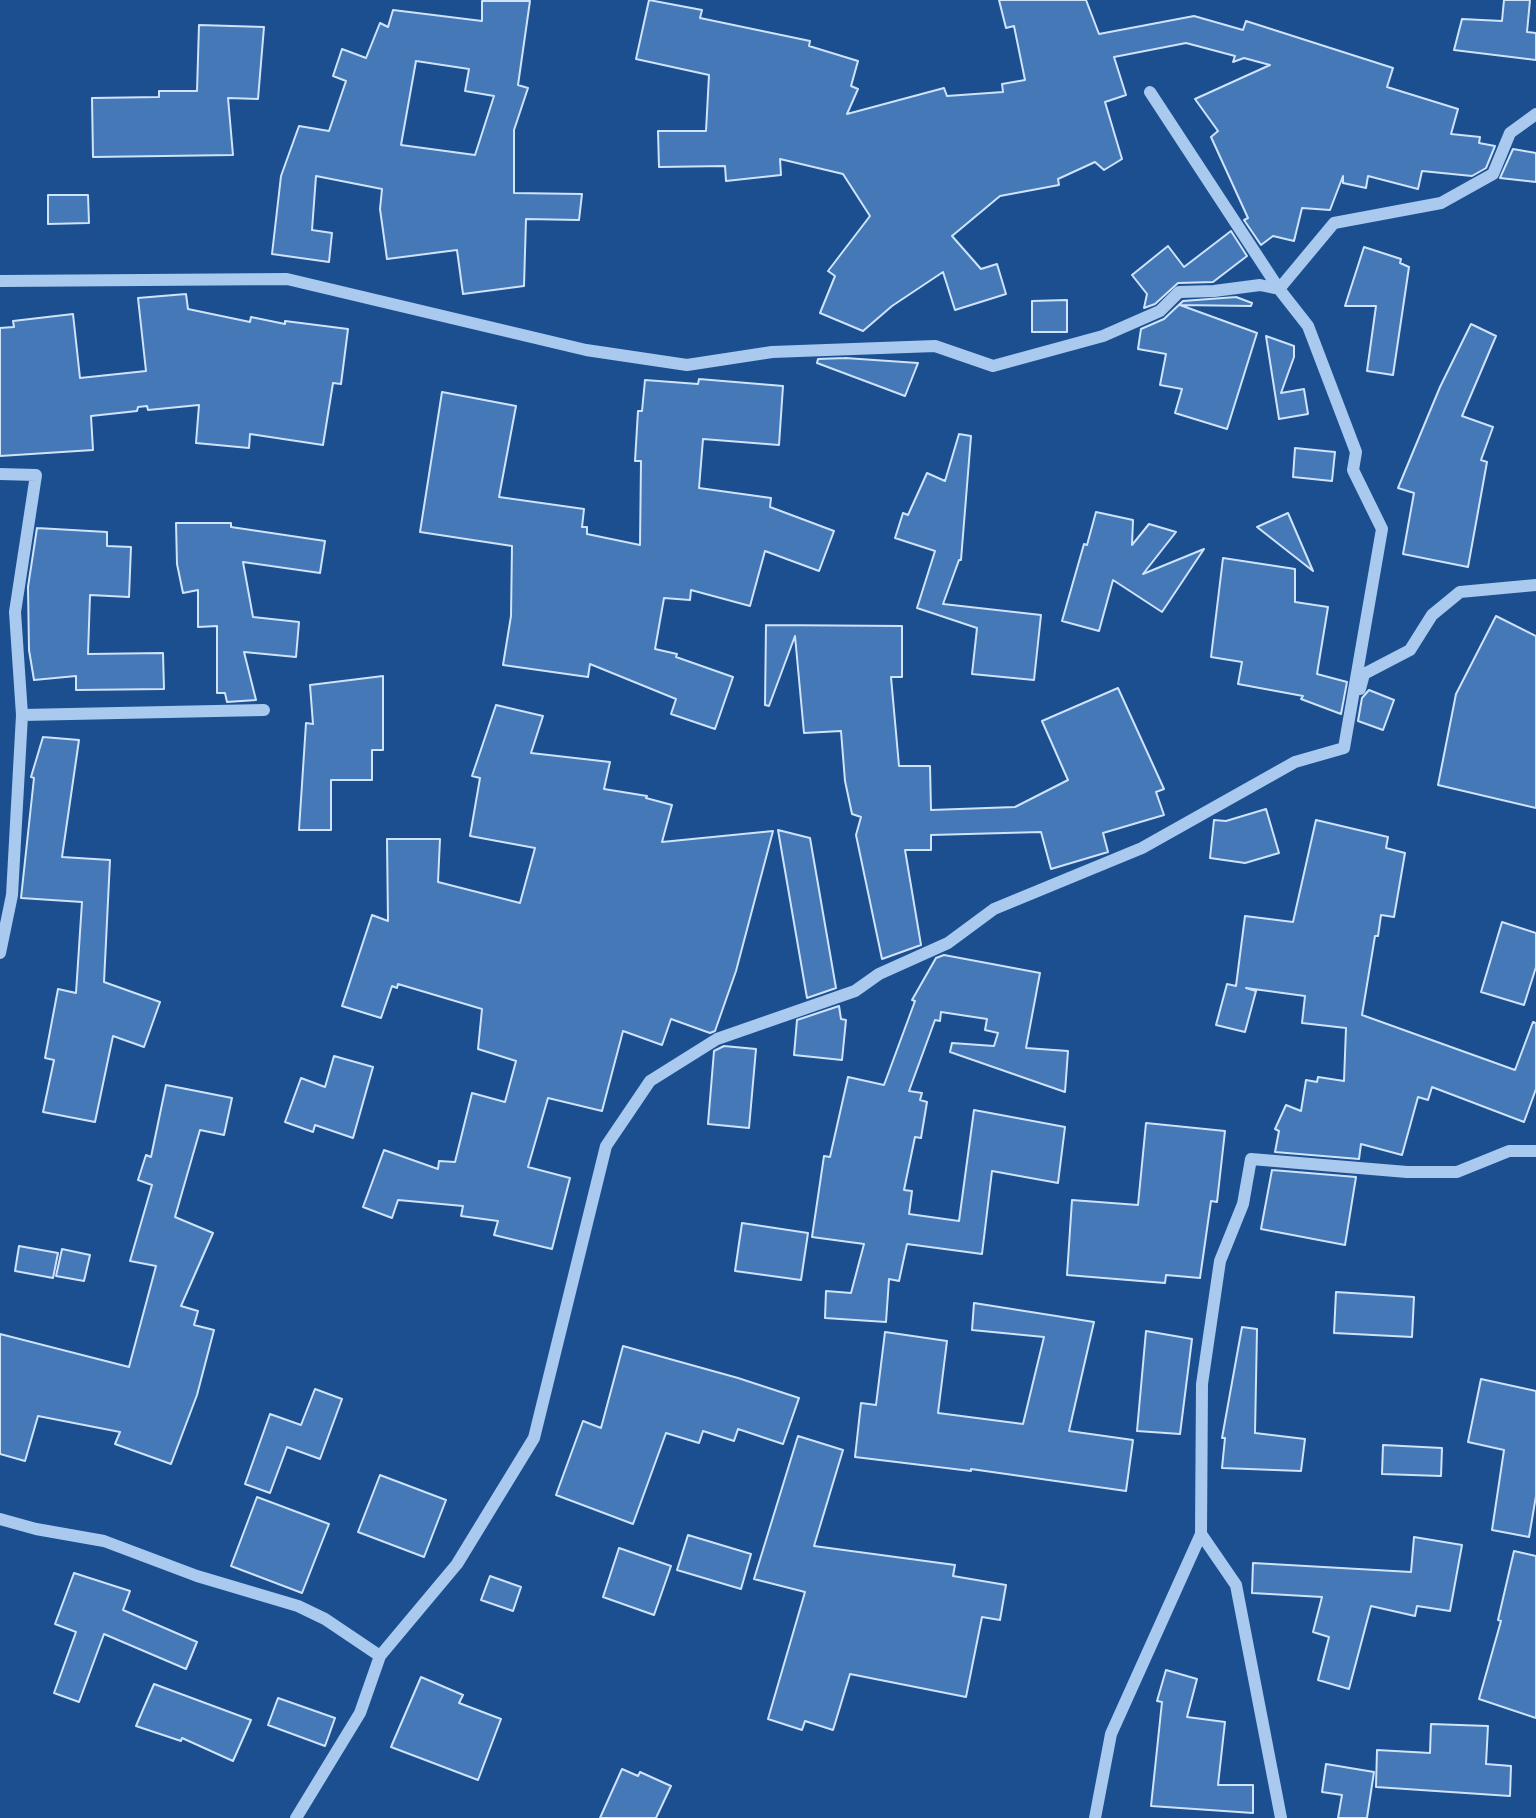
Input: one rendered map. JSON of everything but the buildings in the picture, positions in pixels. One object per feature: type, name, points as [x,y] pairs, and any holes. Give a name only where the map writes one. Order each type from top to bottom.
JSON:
[{"type":"street","points":[[296,1818],[360,1713],[380,1656],[457,1564],[534,1438],[606,1146],[650,1081],[717,1039],[855,991],[879,974],[948,943],[994,909],[1142,848],[1295,762],[1344,748],[1382,529],[1353,470],[1356,452],[1308,326],[1279,289],[1150,92]]},
{"type":"street","points":[[1279,289],[1334,223],[1441,202],[1493,174],[1510,132],[1536,114]]},
{"type":"street","points":[[0,281],[287,278],[586,350],[687,365],[772,352],[935,346],[993,366],[1103,336],[1160,311],[1179,292],[1260,285],[1279,289]]},
{"type":"street","points":[[0,474],[36,475],[15,612],[22,715],[12,895],[0,953]]},
{"type":"street","points":[[1344,740],[1364,674],[1410,650],[1432,615],[1460,592],[1536,585]]},
{"type":"street","points":[[22,715],[264,710]]},
{"type":"street","points":[[1095,1818],[1111,1734],[1201,1534],[1202,1384],[1220,1261],[1243,1204],[1251,1159],[1407,1172],[1457,1172],[1508,1151],[1536,1151]]},
{"type":"street","points":[[0,1519],[36,1529],[104,1541],[198,1576],[298,1606],[325,1619],[380,1656]]},
{"type":"street","points":[[1201,1534],[1236,1584],[1281,1818]]}]
